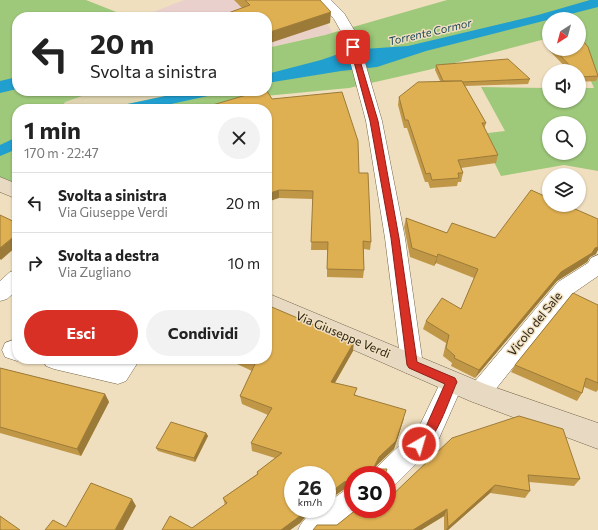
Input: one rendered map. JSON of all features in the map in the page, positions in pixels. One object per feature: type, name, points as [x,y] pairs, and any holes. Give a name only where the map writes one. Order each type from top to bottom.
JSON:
[{"type":"main road","points":[[0,184],[12,190]]},
{"type":"main road","name":"Via Giuseppe Verdi","points":[[272,304],[479,393],[598,436]]},
{"type":"street","points":[[324,0],[340,15],[350,35],[374,121],[395,238],[412,365]]},
{"type":"street","name":"Vicolo del Sale","points":[[479,393],[565,288],[595,268],[598,263]]},
{"type":"street","points":[[0,293],[12,282]]},
{"type":"street","points":[[75,364],[118,374],[125,364]]},
{"type":"street","points":[[396,466],[428,435],[452,382]]},
{"type":"street","points":[[312,530],[344,507]]},
{"type":"shaded area","points":[[184,0],[281,0],[247,12],[153,12]]},
{"type":"shaded area","points":[[317,10],[333,33],[272,47],[272,14]]},
{"type":"green space","points":[[0,0],[86,0],[116,12],[12,12],[12,96],[265,96],[238,104],[12,104],[12,184],[0,193]]},
{"type":"green space","points":[[447,0],[598,0],[598,171],[564,165],[501,176],[480,134],[505,131],[481,87],[542,88],[542,108],[586,108],[586,88],[594,88],[586,70],[586,64],[584,64],[580,56],[586,56],[586,12],[542,12],[542,40],[428,70],[349,88],[272,95],[272,47],[325,35]]},
{"type":"sand","points":[[82,96],[165,96],[128,104],[64,104],[65,102]]},
{"type":"water","points":[[590,0],[598,0],[598,7],[578,12],[548,12]]},
{"type":"water","points":[[542,14],[542,21],[426,51],[377,67],[272,82],[272,73],[321,60],[350,50],[408,46]]},
{"type":"water","points":[[165,96],[208,96],[171,104],[128,104]]},
{"type":"water","points":[[12,139],[12,151],[0,156],[0,145]]},
{"type":"building","points":[[245,0],[320,0],[331,12],[272,31],[272,12],[231,12],[250,5]]},
{"type":"building","points":[[586,44],[598,76],[586,77],[586,64],[568,64],[561,56],[586,56]]},
{"type":"building","points":[[508,59],[530,79],[463,82],[443,81],[436,65]]},
{"type":"building","points":[[462,81],[486,123],[482,123],[498,155],[458,160],[463,173],[458,173],[459,178],[432,180],[430,173],[426,174],[408,120],[405,120],[399,97],[418,82]]},
{"type":"building","points":[[342,92],[358,141],[359,173],[368,173],[371,242],[363,241],[364,270],[327,269],[328,242],[311,242],[313,191],[279,190],[272,192],[272,104],[216,104],[243,96],[270,96],[272,99]]},
{"type":"building","points":[[531,190],[542,195],[542,212],[582,212],[598,219],[598,247],[595,248],[592,253],[561,272],[479,370],[454,358],[455,356],[446,348],[449,335],[426,321],[442,298],[461,309],[478,269],[438,254],[437,257],[412,248],[406,218],[447,233],[452,223],[495,238]]},
{"type":"building","points":[[0,215],[12,221],[12,238],[0,248]]},
{"type":"building","points":[[573,293],[598,305],[598,383],[586,378],[582,393],[515,365]]},
{"type":"building","points":[[272,307],[354,342],[331,382],[357,388],[354,395],[406,410],[396,441],[379,457],[374,466],[344,466],[344,482],[336,488],[336,466],[284,466],[284,518],[297,518],[281,530],[162,530],[170,516],[192,528],[227,503],[223,498],[258,474],[257,472],[282,453],[251,443],[272,408],[240,396],[255,364],[272,364]]},
{"type":"building","points":[[0,368],[105,394],[77,449],[0,427]]},
{"type":"building","points":[[519,416],[563,429],[580,479],[528,475],[530,491],[495,485],[448,527],[447,509],[413,530],[313,530],[317,525],[337,525],[346,518],[396,518],[396,491],[452,438]]},
{"type":"building","points":[[171,422],[206,433],[194,458],[156,448]]},
{"type":"building","points":[[91,483],[132,499],[115,530],[45,530],[53,520],[66,527]]},
{"type":"building","points":[[0,516],[20,530],[0,530]]},
{"type":"waterway","points":[[0,87],[12,84]]},
{"type":"route","points":[[353,47],[374,121],[395,238],[412,365],[452,382],[428,435],[419,444]]},
{"type":"water label","name":"Torrente Cormor","points":[[430,32]]}]
